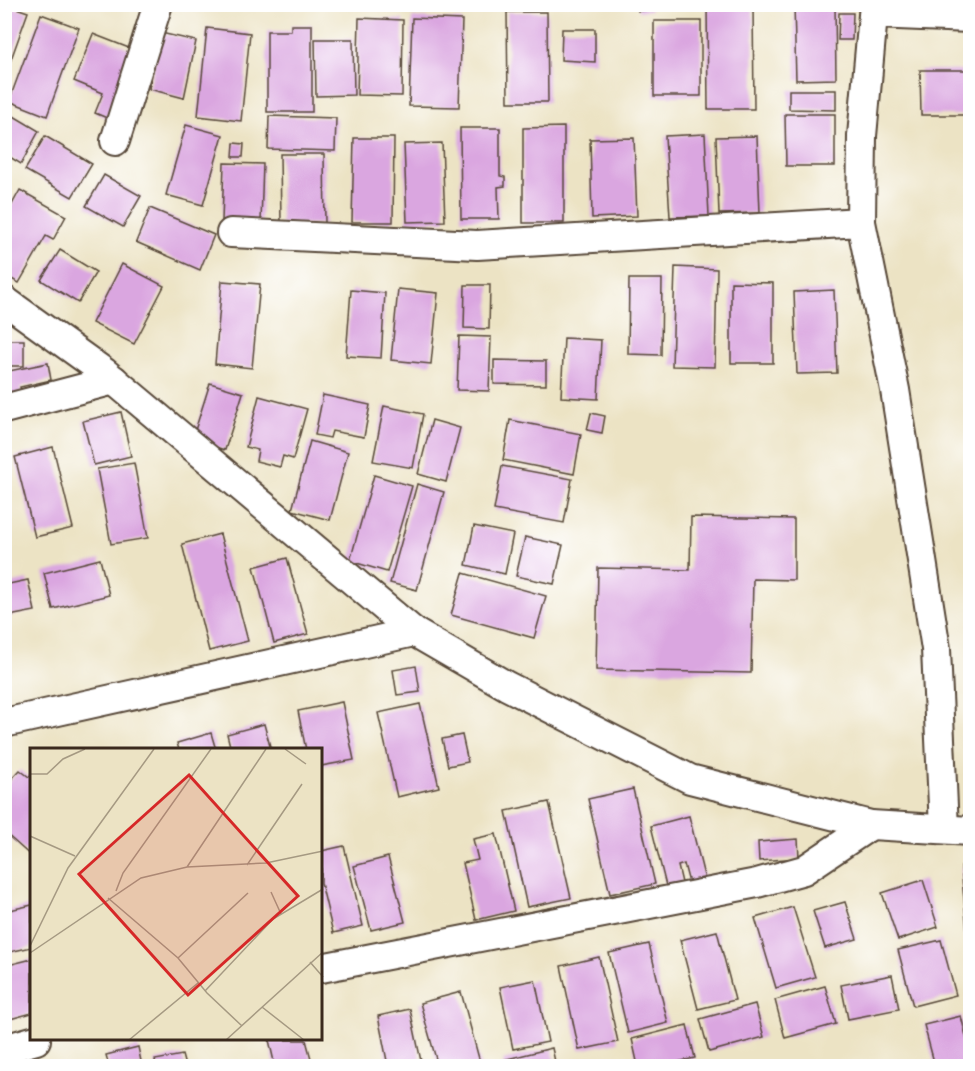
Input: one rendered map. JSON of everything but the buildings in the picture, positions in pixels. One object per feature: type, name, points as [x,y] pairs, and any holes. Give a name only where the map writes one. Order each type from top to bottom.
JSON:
[{"type":"street","points":[[115,141],[158,4]]},
{"type":"street","points":[[4,300],[114,380],[414,632],[507,686],[690,779],[871,825],[957,830],[936,649],[895,390],[861,222],[862,136],[874,9],[970,18]]},
{"type":"street","points":[[231,233],[477,245],[861,222]]},
{"type":"street","points":[[4,409],[114,380]]},
{"type":"street","points":[[4,723],[414,632]]},
{"type":"street","points":[[322,968],[757,883],[804,870],[871,825]]},
{"type":"street","points":[[4,1049],[32,1041]]}]
